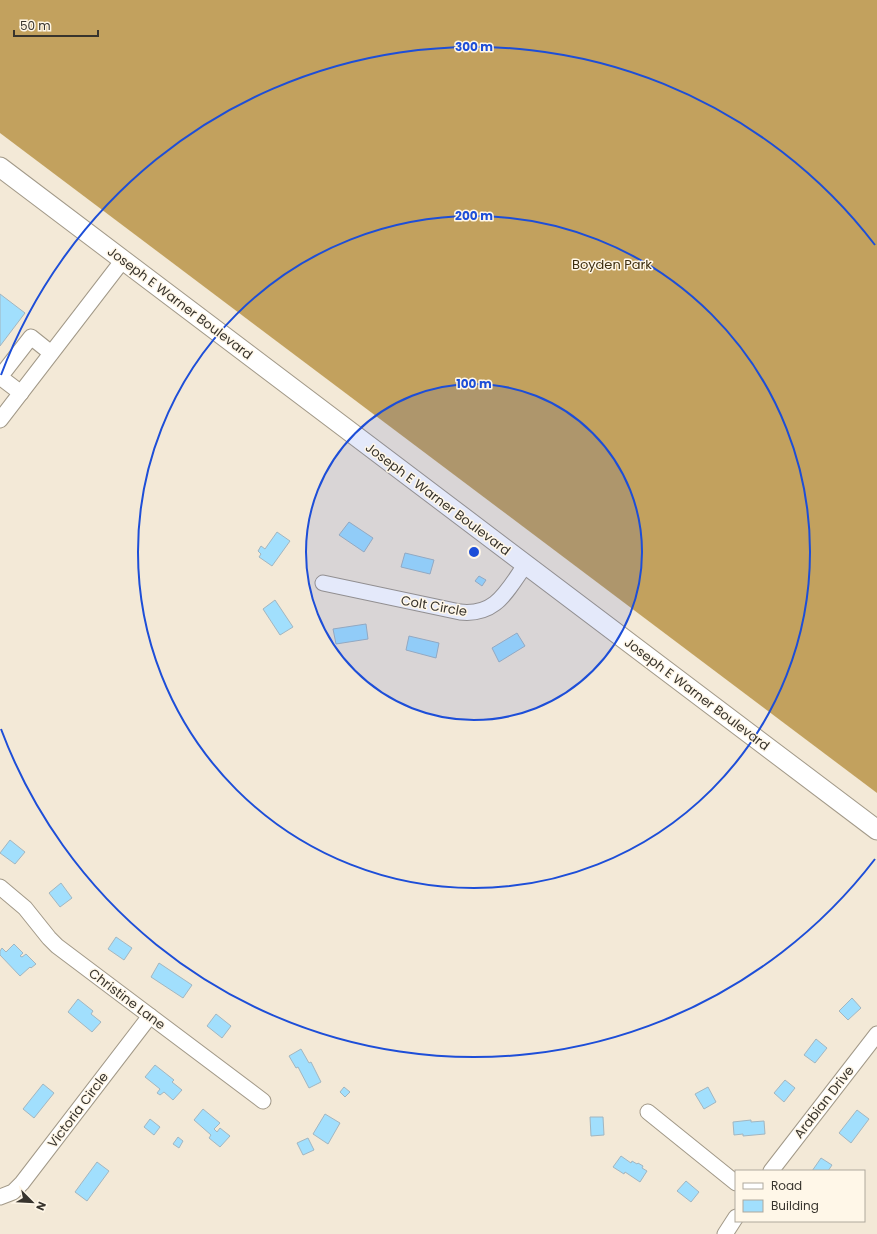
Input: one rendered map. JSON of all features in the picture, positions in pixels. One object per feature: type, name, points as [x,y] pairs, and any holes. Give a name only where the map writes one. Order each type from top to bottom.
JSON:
[{"type":"main road","name":"Joseph E Warner Boulevard","points":[[0,167],[877,830]]},
{"type":"street","points":[[0,420],[123,260]]},
{"type":"street","points":[[21,393],[0,378],[31,337],[51,353]]},
{"type":"street","points":[[18,355],[38,370]]},
{"type":"street","name":"Colt Circle","points":[[323,583],[460,612],[479,613],[495,605],[526,564]]},
{"type":"street","name":"Christine Lane","points":[[0,887],[25,908],[49,938],[58,946],[262,1101]]},
{"type":"street","name":"Victoria Circle","points":[[0,1197],[13,1192],[22,1183],[150,1016]]},
{"type":"street","name":"Arabian Drive","points":[[773,1170],[877,1034]]},
{"type":"street","points":[[648,1112],[735,1182]]},
{"type":"street","points":[[725,1234],[735,1219]]},
{"type":"green space","name":"Boyden Park","points":[[0,0],[877,0],[877,793],[0,133]]},
{"type":"building","points":[[0,294],[25,313],[0,346]]},
{"type":"building","points":[[349,522],[373,538],[364,552],[339,535]]},
{"type":"building","points":[[277,532],[290,541],[272,566],[259,557],[261,554],[258,551],[261,546],[265,549]]},
{"type":"building","points":[[405,553],[434,560],[430,574],[401,567]]},
{"type":"building","points":[[479,576],[486,580],[482,586],[475,581]]},
{"type":"building","points":[[275,600],[293,627],[280,635],[263,609]]},
{"type":"building","points":[[366,624],[368,639],[336,644],[333,629]]},
{"type":"building","points":[[517,633],[525,646],[499,662],[492,648]]},
{"type":"building","points":[[409,636],[439,643],[436,658],[406,650]]},
{"type":"building","points":[[10,840],[25,852],[15,864],[0,853]]},
{"type":"building","points":[[61,883],[72,898],[60,907],[49,893]]},
{"type":"building","points":[[116,937],[132,948],[124,960],[108,949]]},
{"type":"building","points":[[14,944],[23,953],[20,956],[22,957],[26,954],[36,964],[20,976],[0,955],[2,948],[6,952]]},
{"type":"building","points":[[159,963],[192,985],[183,998],[151,977]]},
{"type":"building","points":[[852,998],[861,1008],[848,1020],[839,1011]]},
{"type":"building","points":[[78,999],[93,1011],[91,1014],[101,1022],[92,1032],[68,1012]]},
{"type":"building","points":[[216,1014],[231,1026],[222,1038],[207,1026]]},
{"type":"building","points":[[816,1039],[827,1048],[815,1063],[804,1055]]},
{"type":"building","points":[[301,1049],[309,1063],[311,1062],[321,1082],[309,1088],[298,1067],[296,1068],[289,1056]]},
{"type":"building","points":[[155,1065],[174,1080],[172,1082],[182,1090],[173,1100],[164,1092],[160,1095],[157,1093],[160,1089],[145,1077]]},
{"type":"building","points":[[785,1080],[795,1088],[784,1102],[774,1093]]},
{"type":"building","points":[[43,1084],[54,1093],[34,1118],[23,1109]]},
{"type":"building","points":[[344,1087],[350,1092],[345,1097],[340,1092]]},
{"type":"building","points":[[708,1087],[716,1102],[704,1109],[695,1094]]},
{"type":"building","points":[[203,1109],[220,1123],[214,1129],[217,1132],[220,1128],[230,1136],[220,1147],[209,1138],[211,1135],[194,1120]]},
{"type":"building","points":[[857,1110],[869,1119],[851,1143],[839,1133]]},
{"type":"building","points":[[325,1114],[340,1123],[328,1144],[313,1134]]},
{"type":"building","points":[[590,1117],[603,1117],[604,1135],[591,1136]]},
{"type":"building","points":[[150,1119],[160,1127],[154,1135],[144,1127]]},
{"type":"building","points":[[751,1120],[751,1122],[764,1121],[765,1134],[743,1136],[743,1134],[734,1135],[733,1122]]},
{"type":"building","points":[[178,1137],[183,1141],[179,1148],[173,1144]]},
{"type":"building","points":[[308,1138],[314,1150],[303,1155],[297,1143]]},
{"type":"building","points":[[621,1156],[631,1163],[632,1161],[637,1164],[638,1163],[647,1171],[640,1182],[625,1172],[624,1174],[613,1167]]},
{"type":"building","points":[[821,1158],[832,1165],[829,1170],[813,1170]]},
{"type":"building","points":[[97,1162],[109,1171],[87,1201],[75,1192]]},
{"type":"building","points":[[686,1181],[699,1192],[691,1202],[677,1191]]}]
